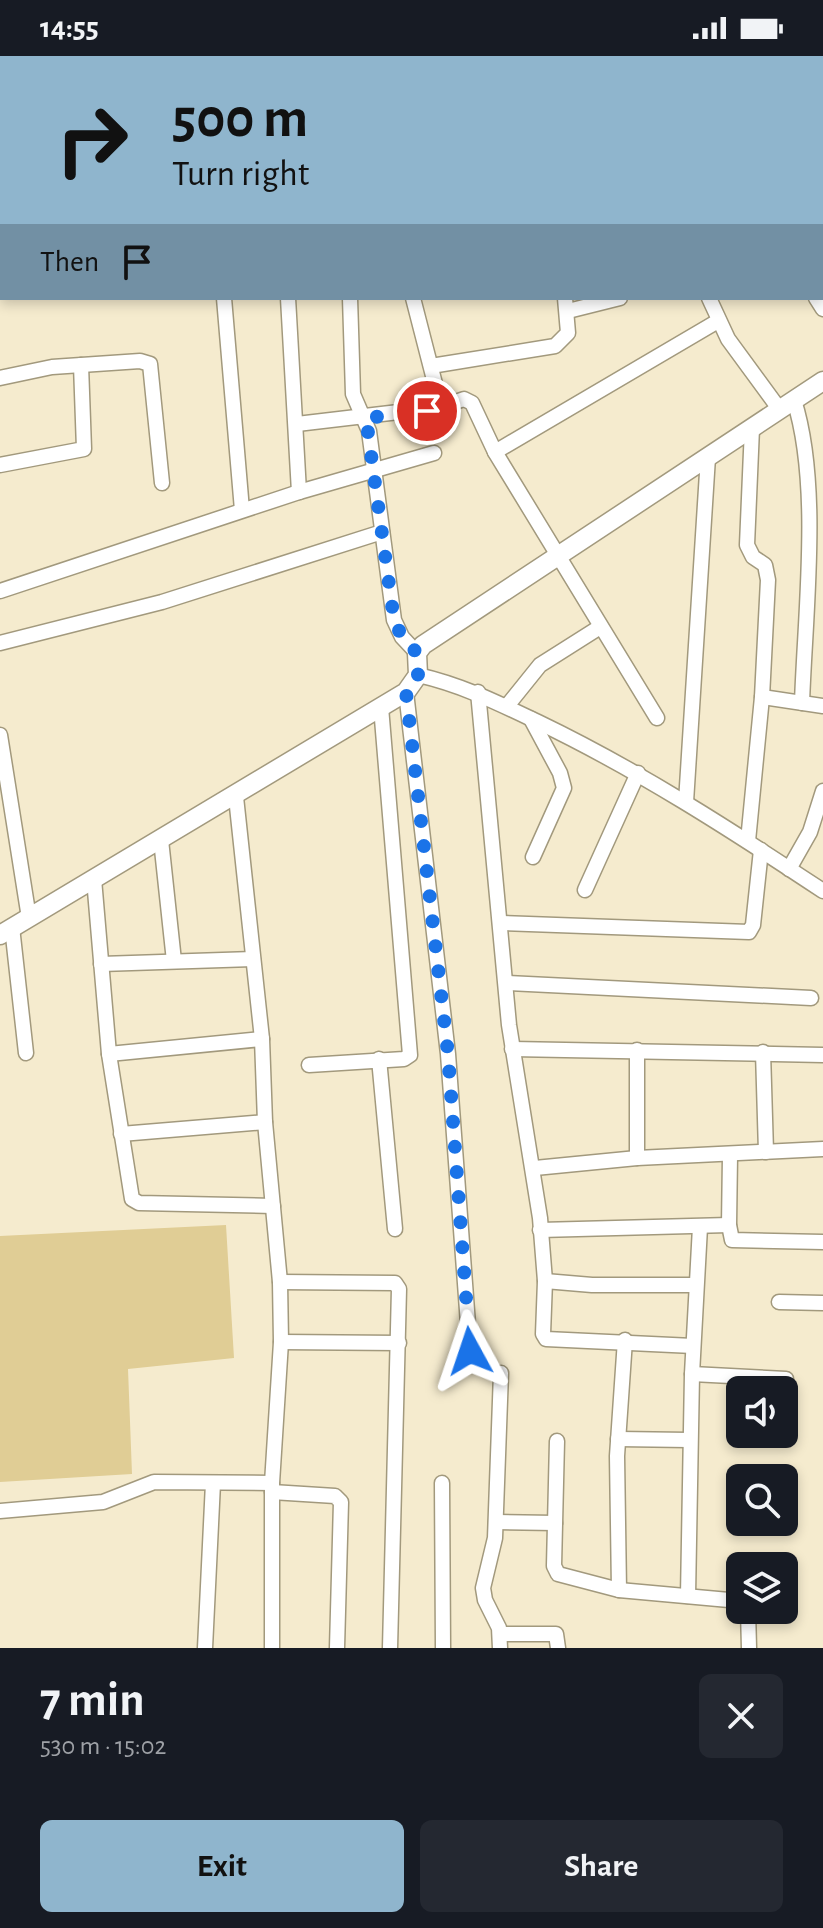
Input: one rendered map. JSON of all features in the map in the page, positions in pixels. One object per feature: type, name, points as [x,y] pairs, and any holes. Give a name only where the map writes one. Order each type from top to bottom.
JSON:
[{"type":"street","points":[[224,300],[242,510]]},
{"type":"street","points":[[288,300],[299,492]]},
{"type":"street","points":[[26,1053],[6,931],[236,797],[406,692],[418,675],[417,653],[402,637],[394,620],[366,418],[353,394],[350,300]]},
{"type":"street","points":[[414,300],[441,407]]},
{"type":"street","points":[[431,366],[555,346],[568,333],[566,305],[605,300]]},
{"type":"street","points":[[710,300],[718,321],[741,359],[802,424],[809,483],[802,703]]},
{"type":"street","points":[[495,452],[718,321]]},
{"type":"street","points":[[0,378],[81,365],[140,361],[150,364],[162,483]]},
{"type":"street","points":[[0,465],[84,449],[81,365]]},
{"type":"street","points":[[417,653],[823,381]]},
{"type":"street","points":[[297,424],[441,407],[464,399],[472,403],[495,452],[657,718]]},
{"type":"street","points":[[748,841],[762,697],[768,580],[765,565],[753,557],[747,545],[752,428]]},
{"type":"street","points":[[0,591],[242,510],[375,468],[434,453]]},
{"type":"street","points":[[686,802],[708,457]]},
{"type":"street","points":[[0,643],[162,602],[382,532]]},
{"type":"street","points":[[507,706],[540,665],[600,627]]},
{"type":"street","points":[[418,675],[478,692],[638,773],[823,891]]},
{"type":"street","points":[[406,692],[448,1054],[470,1351]]},
{"type":"street","points":[[478,692],[512,1049],[535,1168],[545,1281],[543,1334],[546,1339],[625,1340],[693,1346]]},
{"type":"street","points":[[762,697],[823,706]]},
{"type":"street","points":[[309,1065],[404,1059],[410,1053],[381,707]]},
{"type":"street","points":[[531,719],[560,773],[564,788],[533,857]]},
{"type":"street","points":[[0,735],[29,918]]},
{"type":"street","points":[[585,890],[638,773]]},
{"type":"street","points":[[789,869],[810,832],[823,791]]},
{"type":"street","points":[[236,797],[262,1039],[265,1122],[280,1282],[281,1342],[272,1488],[272,1648]]},
{"type":"street","points":[[161,840],[174,961]]},
{"type":"street","points":[[500,923],[749,932],[753,925],[761,850]]},
{"type":"street","points":[[94,879],[109,1054],[130,1195],[135,1202],[273,1206]]},
{"type":"street","points":[[101,964],[253,959]]},
{"type":"street","points":[[506,983],[811,998]]},
{"type":"street","points":[[109,1054],[262,1039]]},
{"type":"street","points":[[512,1049],[823,1055]]},
{"type":"street","points":[[637,1050],[637,1158]]},
{"type":"street","points":[[763,1052],[766,1152]]},
{"type":"street","points":[[379,1059],[395,1229]]},
{"type":"street","points":[[121,1134],[265,1122]]},
{"type":"street","points":[[535,1168],[637,1158],[730,1156],[823,1149]]},
{"type":"street","points":[[730,1156],[729,1236],[736,1242],[823,1242]]},
{"type":"street","points":[[540,1230],[729,1225]]},
{"type":"street","points":[[688,1596],[689,1440],[700,1227]]},
{"type":"street","points":[[545,1281],[592,1285],[696,1285]]},
{"type":"street","points":[[280,1282],[395,1283],[399,1289],[390,1648]]},
{"type":"street","points":[[779,1302],[823,1303]]},
{"type":"street","points":[[619,1590],[618,1439],[625,1340]]},
{"type":"street","points":[[281,1342],[399,1343]]},
{"type":"street","points":[[501,1373],[496,1522],[494,1547],[483,1588],[485,1600],[500,1641],[556,1634],[558,1648]]},
{"type":"street","points":[[692,1374],[730,1376]]},
{"type":"street","points":[[618,1439],[689,1440]]},
{"type":"street","points":[[557,1441],[554,1566],[558,1574],[619,1590],[726,1600]]},
{"type":"street","points":[[0,1511],[103,1502],[154,1482],[213,1483],[335,1496],[341,1499],[337,1648]]},
{"type":"street","points":[[205,1648],[213,1483]]},
{"type":"street","points":[[442,1483],[443,1648]]},
{"type":"street","points":[[496,1522],[555,1523]]},
{"type":"street","points":[[748,1624],[749,1648]]},
{"type":"shaded area","points":[[226,1225],[234,1358],[128,1369],[132,1474],[0,1482],[0,1236]]},
{"type":"route","points":[[427,411],[366,418],[394,620],[397,631],[417,653],[418,675],[406,692],[448,1054],[470,1351]]}]
